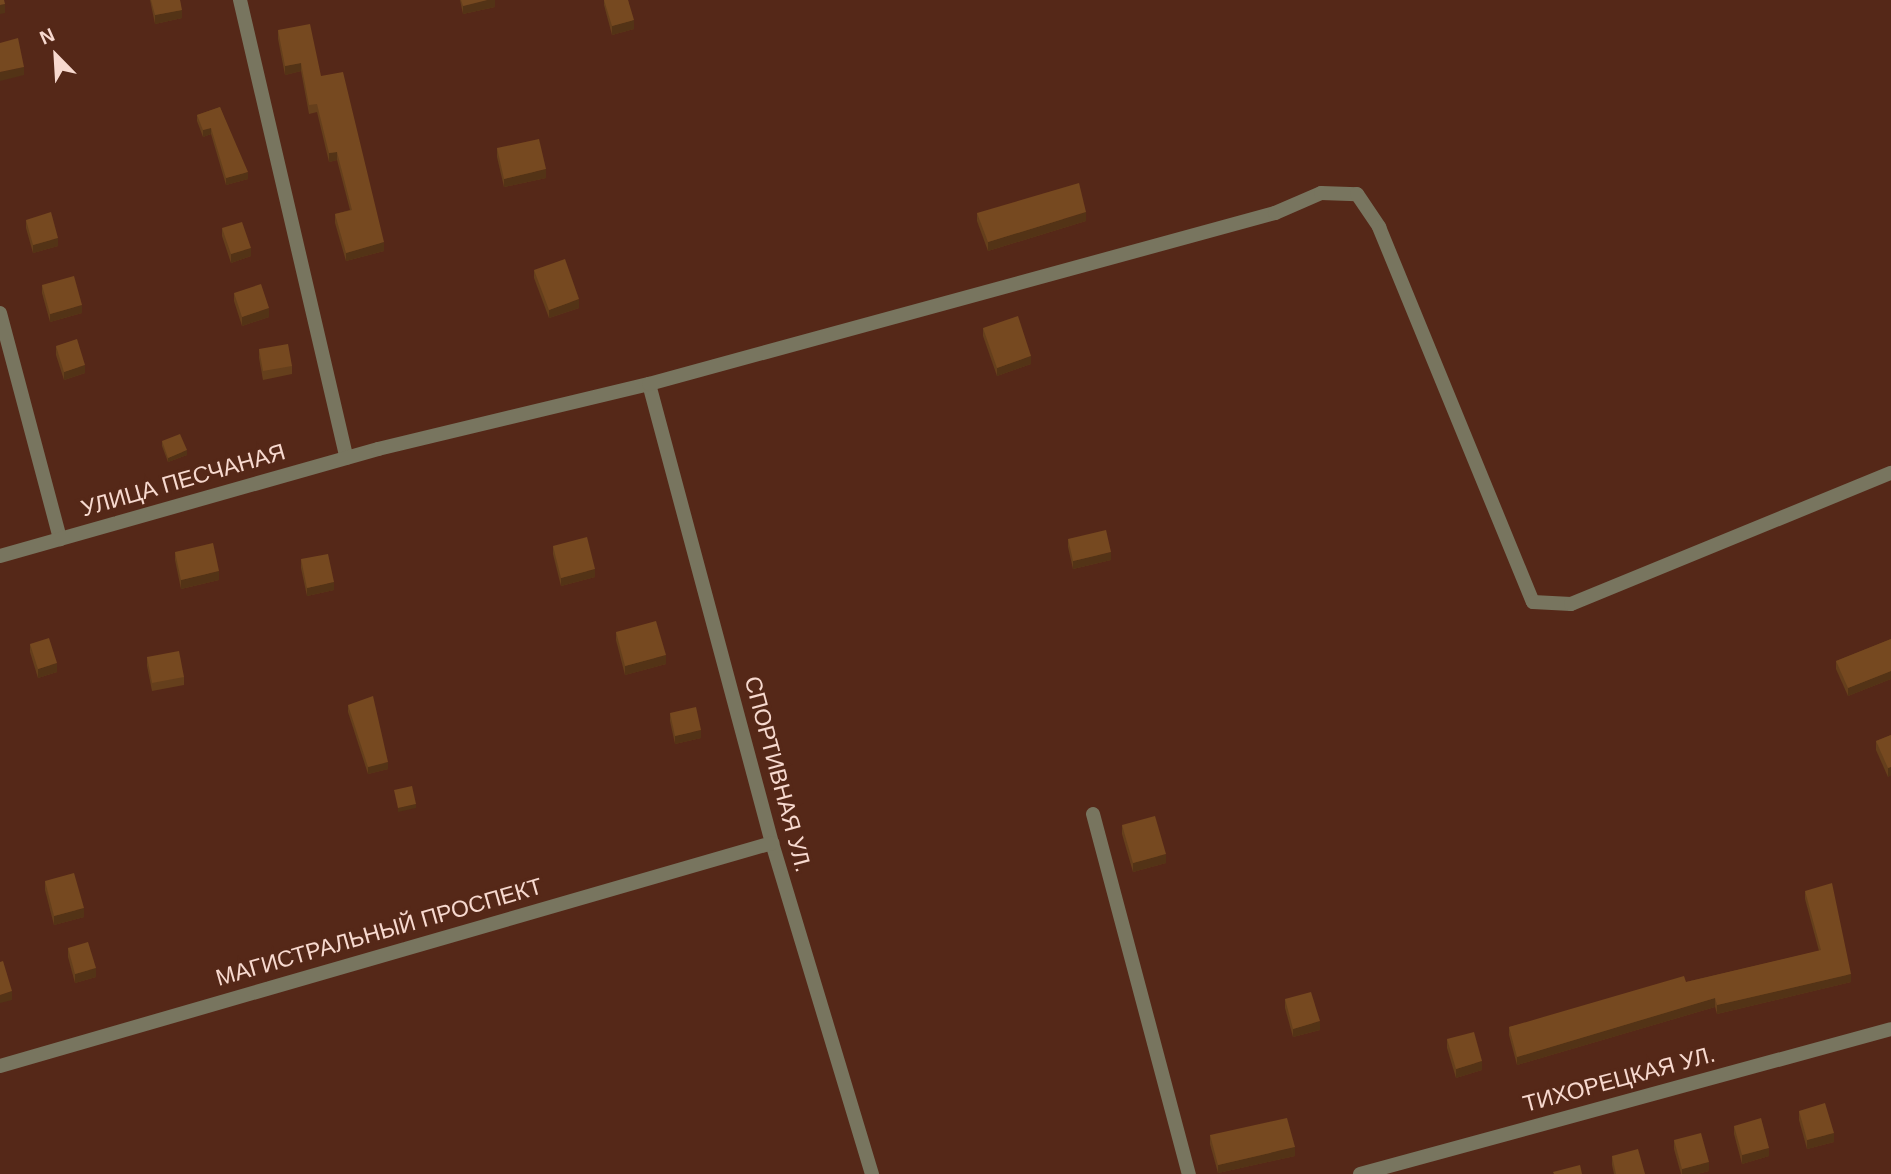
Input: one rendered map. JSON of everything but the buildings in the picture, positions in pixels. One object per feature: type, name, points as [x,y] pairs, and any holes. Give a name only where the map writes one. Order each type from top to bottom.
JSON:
[{"type":"street","points":[[240,0],[347,458]]},
{"type":"street","name":"УЛИЦА ПЕСЧАНАЯ","points":[[0,556],[378,449],[649,384],[1275,213],[1321,193],[1357,194],[1379,227],[1533,602],[1571,604],[1891,473]]},
{"type":"street","points":[[0,313],[60,539]]},
{"type":"street","name":"СПОРТИВНАЯ УЛ.","points":[[649,384],[772,843],[872,1174]]},
{"type":"street","points":[[1093,814],[1189,1174]]},
{"type":"street","name":"МАГИСТРАЛЬНЫЙ ПРОСПЕКТ","points":[[0,1066],[772,843]]},
{"type":"street","name":"ТИХОРЕЦКАЯ УЛ.","points":[[1360,1174],[1891,1029]]}]
